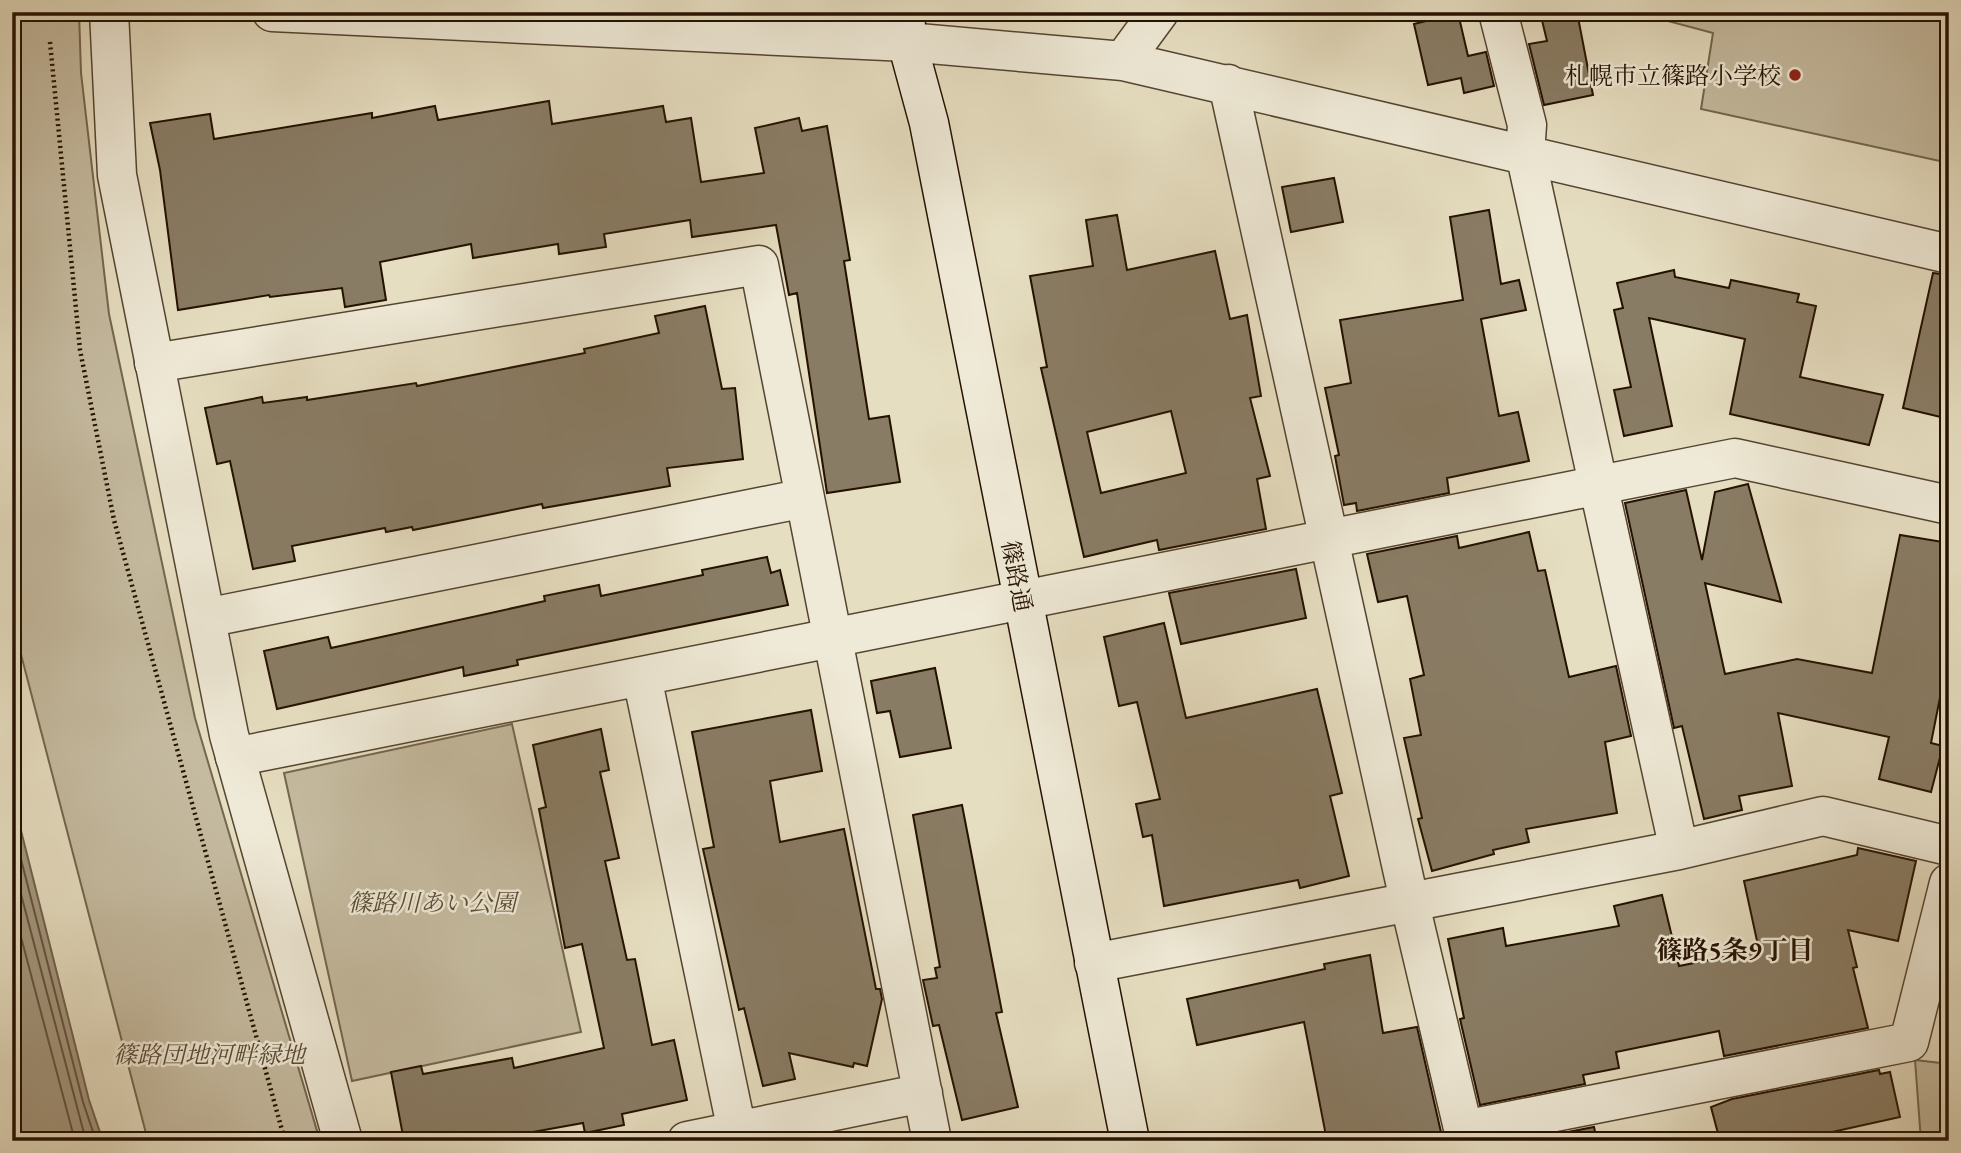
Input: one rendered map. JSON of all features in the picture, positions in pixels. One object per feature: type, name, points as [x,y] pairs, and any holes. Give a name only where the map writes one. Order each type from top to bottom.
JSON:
[{"type":"street","points":[[109,12],[117,175],[206,618],[235,757],[343,1141]]},
{"type":"street","points":[[272,12],[906,27],[1123,61],[1949,254]]},
{"type":"street","points":[[1123,61],[1159,12]]},
{"type":"street","points":[[1498,12],[1527,125],[1525,153],[1679,850]]},
{"type":"street","name":"篠路通","points":[[906,27],[929,123],[1130,1141]]},
{"type":"street","points":[[1228,84],[1409,900],[1465,1135],[1909,1042],[1949,883]]},
{"type":"street","points":[[154,363],[759,265],[932,1141]]},
{"type":"street","points":[[235,757],[1735,458],[1949,505]]},
{"type":"street","points":[[206,618],[805,498]]},
{"type":"street","points":[[642,677],[737,1131]]},
{"type":"street","points":[[1094,963],[1409,900],[1679,850],[1823,816],[1949,846]]},
{"type":"street","points":[[687,1141],[923,1093]]},
{"type":"path","points":[[50,42],[80,350],[114,520],[285,1141]]},
{"type":"green space","name":"篠路団地河畔緑地","points":[[12,12],[79,12],[81,73],[109,314],[195,718],[320,1141],[148,1141],[12,620]]},
{"type":"green space","name":"札幌市立篠路小学校","points":[[1648,12],[1949,12],[1949,163],[1701,109],[1713,33],[1649,16]]},
{"type":"green space","name":"篠路川あい公園","points":[[512,724],[581,1032],[352,1081],[284,773]]},
{"type":"green space","points":[[1915,1060],[1949,1064],[1949,1141],[1921,1141]]},
{"type":"water","points":[[12,795],[89,1100],[103,1141],[12,1141]]},
{"type":"building","points":[[1540,12],[1577,12],[1593,95],[1544,105],[1529,44],[1547,41]]},
{"type":"building","points":[[1458,13],[1468,56],[1486,52],[1494,86],[1464,93],[1461,78],[1428,85],[1414,24]]},
{"type":"building","points":[[549,101],[552,124],[663,106],[666,122],[691,118],[701,182],[764,173],[755,128],[799,118],[802,131],[827,126],[850,260],[844,261],[869,419],[889,416],[900,482],[827,493],[797,293],[789,295],[776,225],[692,237],[690,220],[604,234],[606,247],[559,254],[558,244],[473,258],[471,244],[380,262],[386,300],[345,307],[342,288],[269,295],[178,310],[160,170],[150,123],[210,114],[214,139],[372,113],[372,118],[435,106],[438,120]]},
{"type":"building","points":[[1334,178],[1343,222],[1291,232],[1282,187]]},
{"type":"building","points":[[1489,210],[1501,284],[1519,280],[1526,310],[1481,319],[1499,416],[1518,412],[1529,461],[1447,478],[1449,493],[1357,511],[1356,503],[1344,505],[1335,456],[1339,455],[1325,388],[1351,383],[1340,320],[1463,300],[1450,217]]},
{"type":"building","points":[[1117,215],[1127,270],[1215,251],[1230,319],[1247,315],[1261,396],[1250,398],[1270,476],[1257,479],[1266,529],[1159,550],[1157,540],[1084,557],[1041,368],[1047,367],[1030,276],[1093,266],[1086,220]],"holes":[[[1171,411],[1186,473],[1101,493],[1087,432]]]},
{"type":"building","points":[[1674,270],[1675,277],[1729,288],[1731,280],[1799,294],[1797,302],[1816,306],[1800,377],[1883,395],[1869,445],[1730,414],[1745,339],[1649,318],[1672,426],[1624,436],[1614,390],[1631,387],[1614,310],[1623,308],[1617,283]]},
{"type":"building","points":[[1933,273],[1949,275],[1949,419],[1903,408]]},
{"type":"building","points":[[705,306],[722,389],[735,388],[743,459],[667,468],[670,486],[543,508],[542,504],[413,530],[412,527],[386,532],[385,528],[292,546],[295,561],[253,569],[230,461],[217,464],[205,408],[262,397],[263,403],[307,397],[307,400],[416,383],[417,386],[585,353],[584,349],[659,333],[655,316]]},
{"type":"building","points":[[1748,484],[1781,602],[1705,583],[1725,674],[1797,659],[1872,673],[1900,535],[1949,543],[1949,652],[1931,743],[1943,746],[1931,792],[1879,779],[1889,737],[1778,713],[1792,786],[1739,796],[1742,810],[1704,819],[1682,726],[1674,728],[1625,503],[1686,490],[1702,560],[1715,492]]},
{"type":"building","points":[[1529,532],[1538,571],[1545,570],[1569,677],[1616,666],[1631,736],[1605,742],[1617,813],[1526,829],[1529,842],[1493,850],[1494,854],[1432,871],[1418,819],[1422,818],[1404,738],[1421,735],[1410,679],[1424,675],[1407,596],[1378,602],[1367,554],[1457,536],[1459,548]]},
{"type":"building","points":[[767,557],[771,573],[780,570],[788,605],[517,660],[518,665],[464,676],[463,667],[277,709],[264,651],[328,637],[331,648],[545,601],[544,596],[599,585],[601,596],[703,575],[702,570]]},
{"type":"building","points":[[1296,569],[1306,618],[1181,644],[1169,593]]},
{"type":"building","points":[[1164,623],[1186,718],[1317,689],[1342,793],[1330,796],[1349,876],[1300,888],[1298,880],[1164,906],[1152,835],[1143,837],[1136,804],[1160,799],[1137,702],[1119,706],[1104,637]]},
{"type":"building","points":[[935,668],[951,748],[900,757],[890,711],[877,713],[871,681]]},
{"type":"building","points":[[811,710],[822,771],[770,781],[780,842],[844,829],[876,989],[880,989],[882,999],[867,1066],[854,1063],[853,1067],[789,1053],[795,1079],[763,1086],[744,1008],[739,1010],[703,849],[714,847],[692,732]]},
{"type":"building","points":[[601,729],[609,770],[600,772],[619,858],[605,861],[627,960],[635,959],[652,1045],[674,1040],[687,1100],[622,1114],[624,1125],[585,1133],[583,1123],[483,1141],[404,1141],[391,1072],[421,1066],[423,1074],[512,1058],[514,1068],[604,1048],[582,944],[565,948],[539,809],[546,807],[533,745]]},
{"type":"building","points":[[962,805],[1002,1012],[996,1013],[1018,1107],[962,1120],[939,1025],[933,1026],[923,980],[937,978],[935,968],[940,967],[913,815]]},
{"type":"building","points":[[1858,848],[1916,861],[1898,941],[1848,930],[1857,967],[1853,968],[1868,1028],[1724,1056],[1719,1031],[1616,1052],[1619,1068],[1583,1075],[1585,1084],[1480,1105],[1460,1019],[1464,1018],[1448,939],[1503,928],[1506,946],[1619,926],[1614,906],[1662,895],[1679,966],[1759,950],[1744,881],[1857,855]]},
{"type":"building","points":[[1370,955],[1383,1033],[1417,1027],[1443,1141],[1327,1141],[1304,1022],[1197,1045],[1187,999],[1325,969],[1324,964]]},
{"type":"building","points":[[1879,1070],[1880,1074],[1890,1072],[1900,1117],[1832,1132],[1834,1141],[1720,1141],[1711,1107],[1732,1099]]},
{"type":"building","points":[[1594,1127],[1597,1141],[1522,1141]]},
{"type":"place","name":"札幌市立篠路小学校","points":[[1795,75]]},
{"type":"district","name":"篠路5条9丁目","points":[[1735,950]]}]
